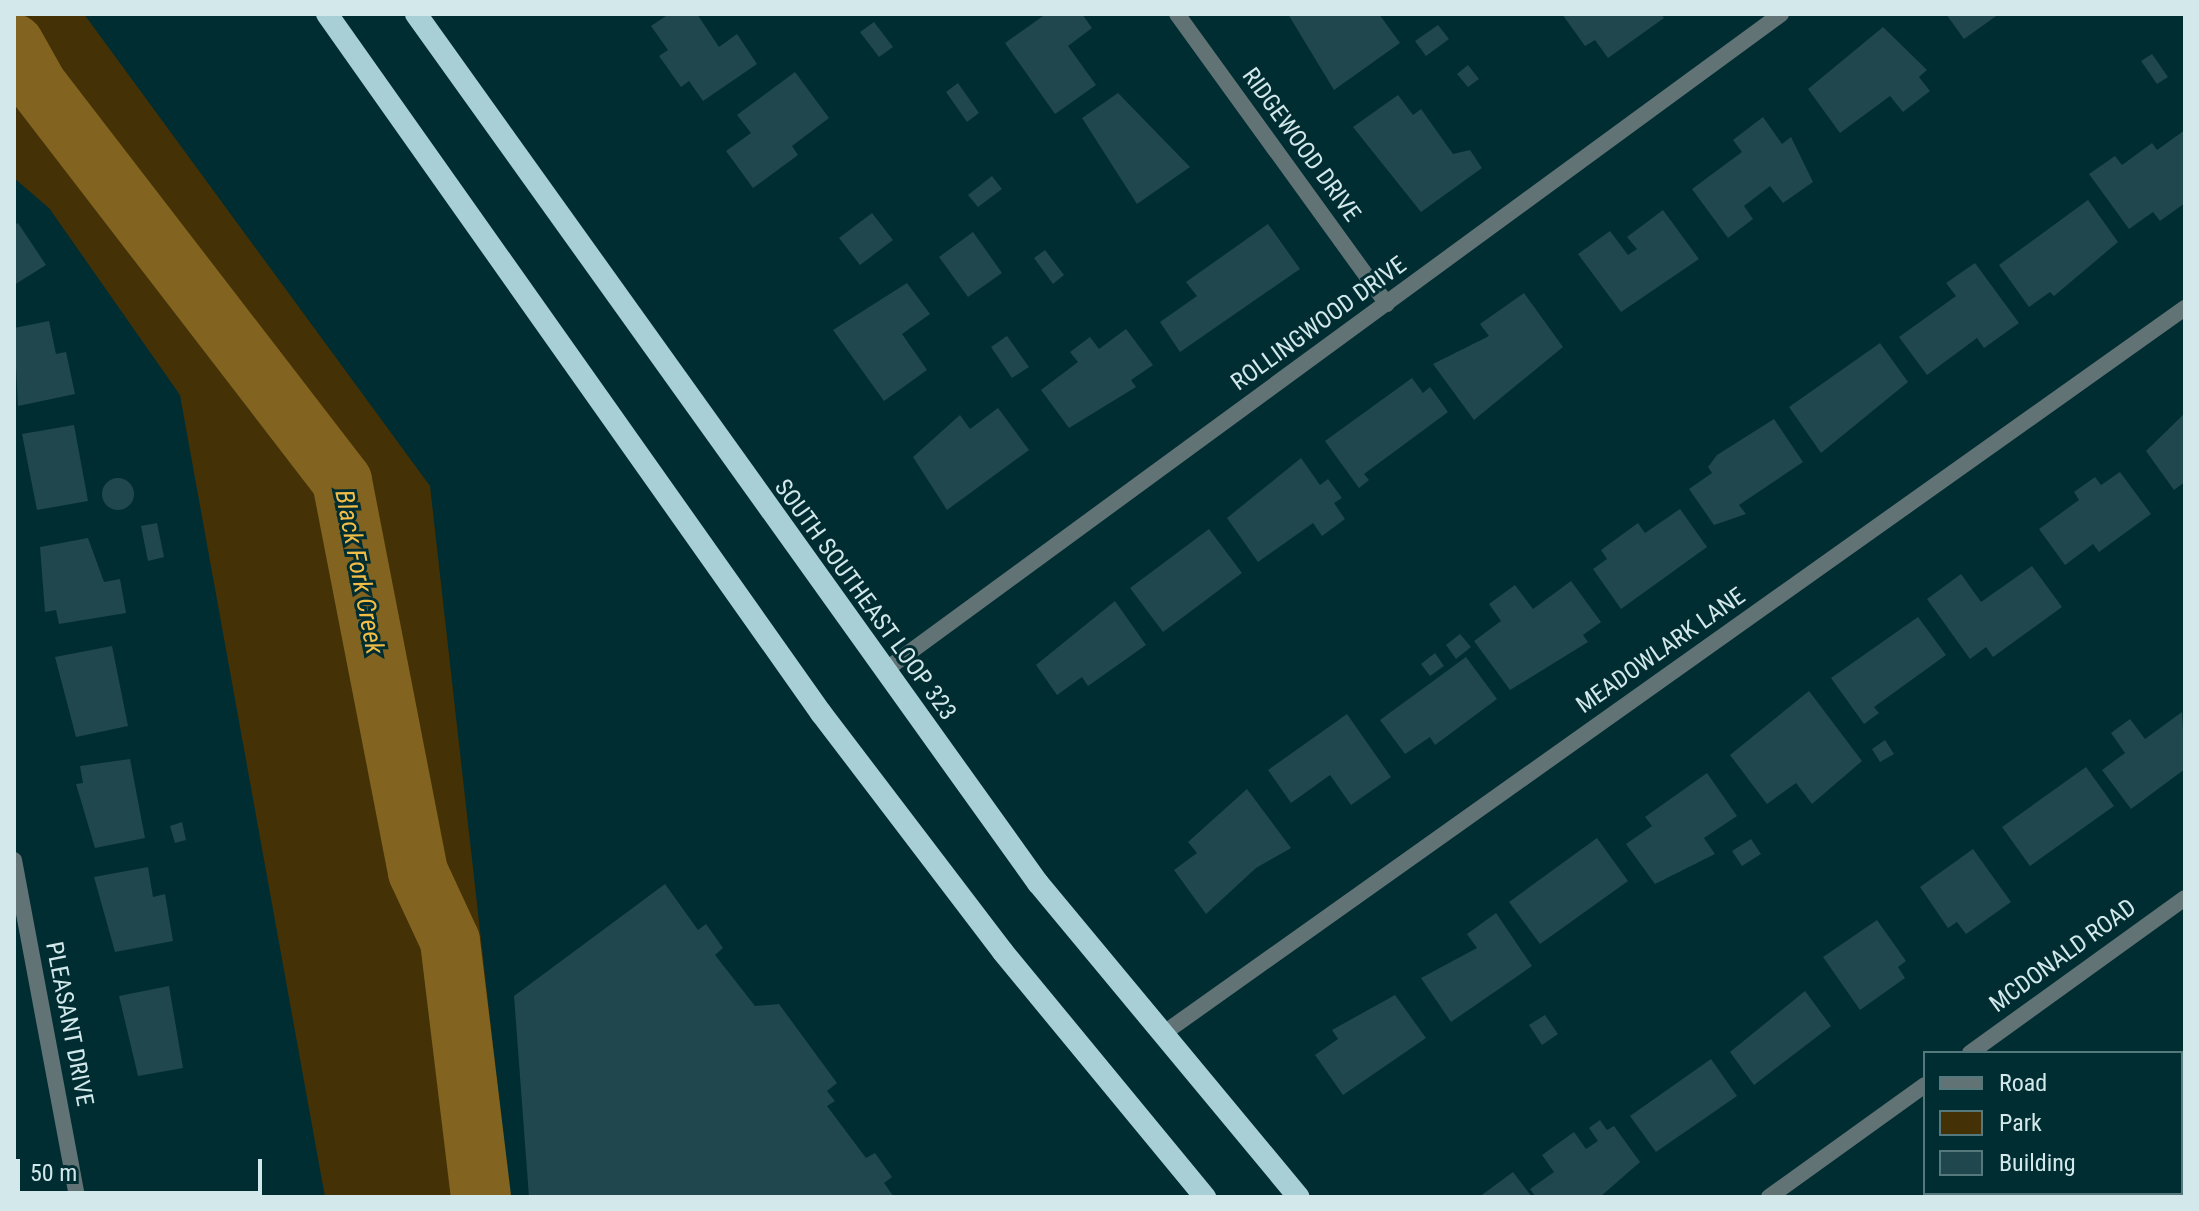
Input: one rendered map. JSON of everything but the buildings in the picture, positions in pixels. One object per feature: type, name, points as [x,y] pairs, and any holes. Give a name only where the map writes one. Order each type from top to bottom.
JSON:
[{"type":"highway","points":[[327,14],[821,713],[1003,952],[1205,1197]]},
{"type":"highway","name":"SOUTH SOUTHEAST LOOP 323","points":[[416,14],[1038,883],[1299,1197]]},
{"type":"street","name":"RIDGEWOOD DRIVE","points":[[1177,14],[1387,304]]},
{"type":"street","name":"ROLLINGWOOD DRIVE","points":[[884,671],[1387,304],[1770,17]]},
{"type":"street","name":"MEADOWLARK LANE","points":[[1164,1033],[2185,308]]},
{"type":"street","name":"PLEASANT DRIVE","points":[[14,860],[77,1197]]},
{"type":"street","name":"MCDONALD ROAD","points":[[1973,1051],[2185,898]]},
{"type":"street","points":[[1769,1197],[1923,1086]]},
{"type":"green space","points":[[14,14],[84,14],[430,486],[510,1197],[325,1197],[180,395],[49,208],[14,178]]},
{"type":"waterway","name":"Black Fork Creek","points":[[14,44],[37,85],[342,481],[418,872],[450,941],[481,1197]]}]
